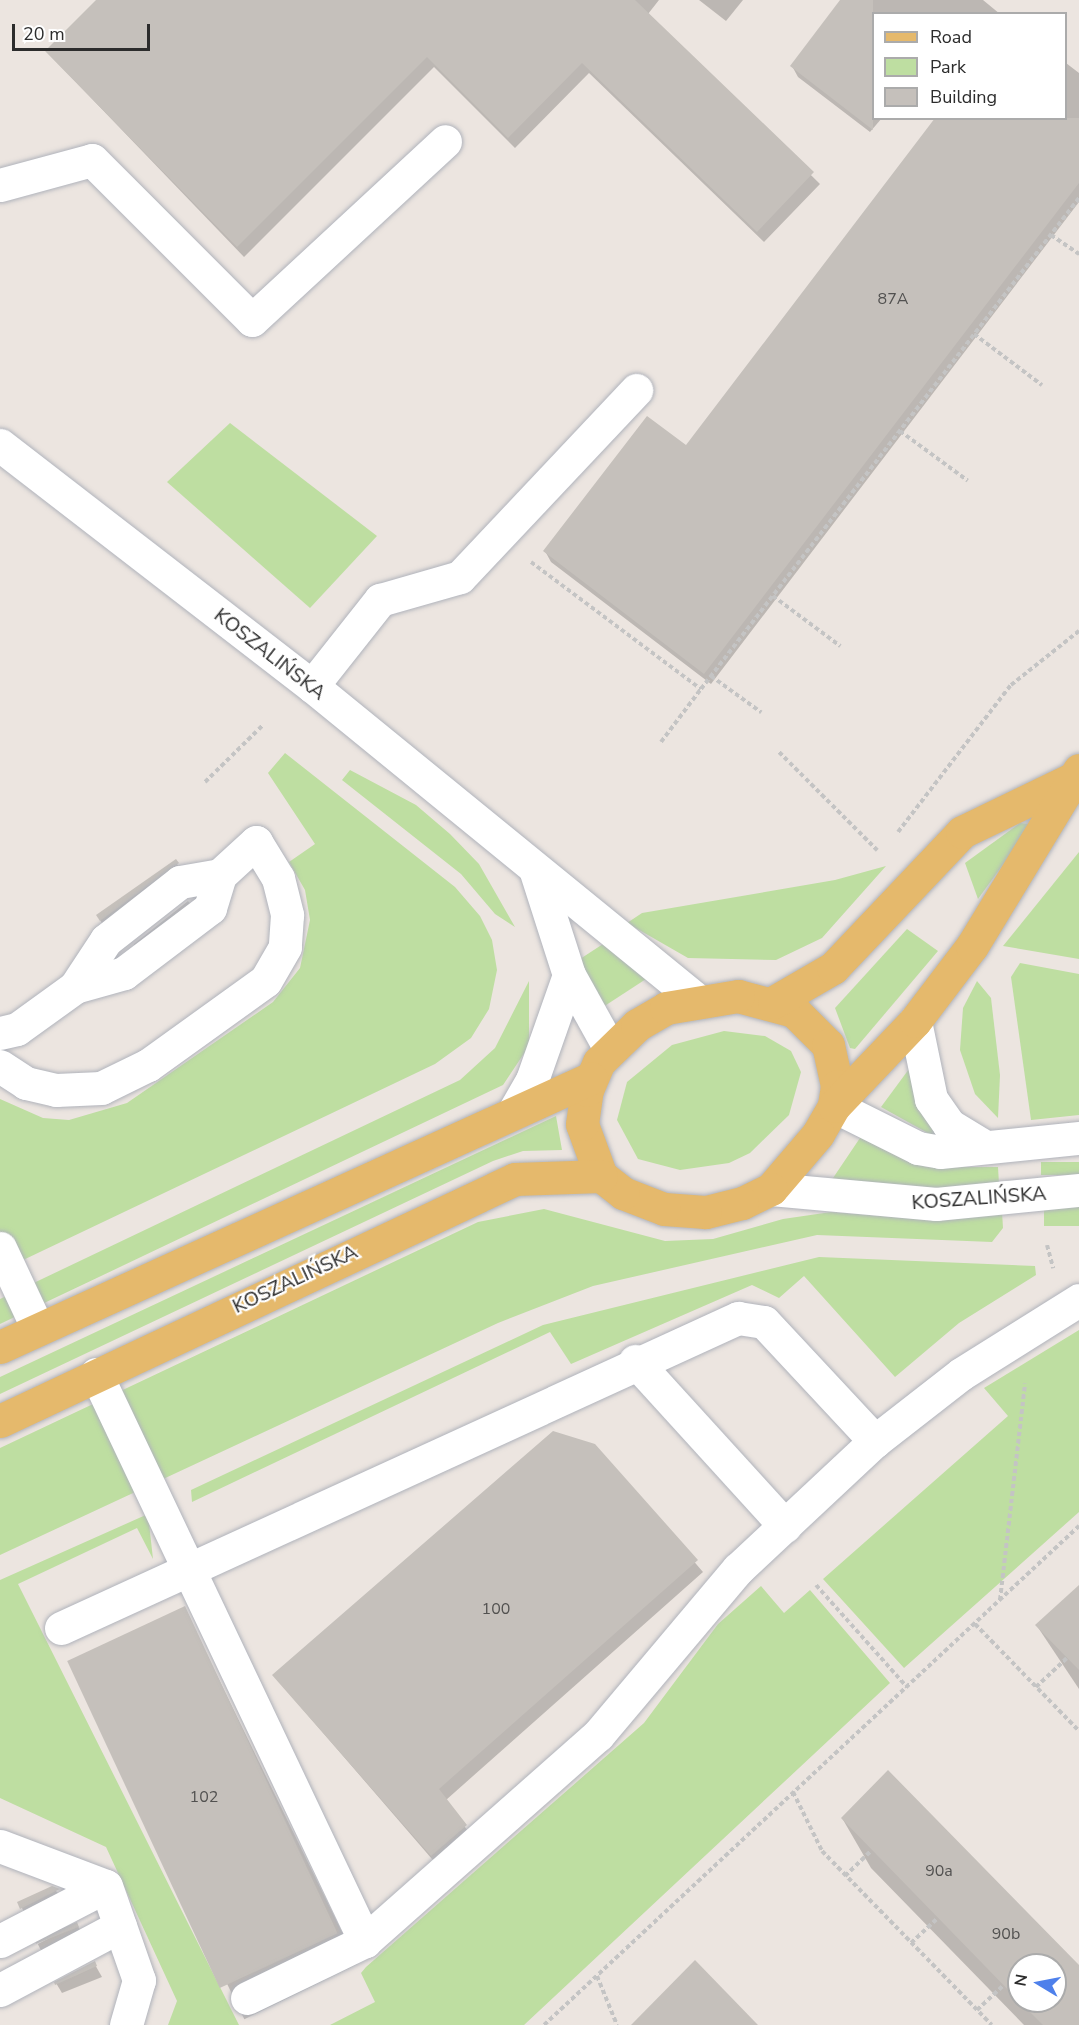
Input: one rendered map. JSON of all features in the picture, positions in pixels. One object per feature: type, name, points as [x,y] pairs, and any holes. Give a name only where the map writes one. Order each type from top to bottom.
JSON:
[{"type":"main road","points":[[774,1002],[833,968],[962,832],[1074,775]]},
{"type":"main road","points":[[834,1106],[835,1064],[828,1045],[808,1019],[774,1002],[738,996],[696,999],[666,1008],[610,1049],[591,1078],[582,1124],[601,1176],[623,1193],[664,1209],[705,1212],[771,1189],[834,1106],[915,1021],[972,946],[1074,775]]},
{"type":"main road","points":[[0,1347],[591,1078]]},
{"type":"main road","name":"KOSZALIŃSKA","points":[[0,1421],[515,1179],[601,1176]]},
{"type":"street","points":[[0,185],[92,160],[252,320],[445,141]]},
{"type":"street","points":[[312,687],[380,600],[460,577],[636,390]]},
{"type":"street","name":"KOSZALIŃSKA","points":[[0,445],[312,687],[696,999]]},
{"type":"street","points":[[0,1033],[17,1029],[75,987],[106,940],[180,882],[220,875],[256,842],[278,878],[287,915],[285,947],[265,981],[148,1065],[101,1088],[57,1090],[4,1076]]},
{"type":"street","points":[[535,869],[569,975],[610,1049]]},
{"type":"street","points":[[513,1113],[532,1080],[569,975]]},
{"type":"street","points":[[915,1021],[931,1098],[949,1125],[981,1144]]},
{"type":"street","points":[[834,1106],[918,1148],[940,1152],[981,1144],[1079,1137]]},
{"type":"street","name":"KOSZALIŃSKA","points":[[771,1189],[936,1204],[1079,1191]]},
{"type":"street","points":[[0,1248],[38,1329]]},
{"type":"street","points":[[247,1998],[365,1941],[598,1735],[738,1569],[875,1441],[961,1374],[1079,1300]]},
{"type":"street","points":[[61,1628],[634,1361],[727,1322],[752,1317],[764,1322],[875,1441]]},
{"type":"street","points":[[634,1361],[785,1526]]},
{"type":"street","points":[[96,1374],[365,1941]]},
{"type":"street","points":[[0,1846],[106,1886]]},
{"type":"street","points":[[106,1886],[139,1980],[126,2025]]},
{"type":"street","points":[[0,1941],[106,1886]]},
{"type":"street","points":[[0,1990],[120,1926]]},
{"type":"path","points":[[661,742],[1079,198]]},
{"type":"path","points":[[1051,235],[1079,254]]},
{"type":"path","points":[[974,334],[1042,385]]},
{"type":"path","points":[[900,431],[968,481]]},
{"type":"path","points":[[520,559],[701,689]]},
{"type":"path","points":[[773,596],[840,646]]},
{"type":"path","points":[[898,832],[1011,685],[1079,631]]},
{"type":"path","points":[[711,676],[761,712]]},
{"type":"path","points":[[205,782],[263,725]]},
{"type":"path","points":[[780,752],[877,850]]},
{"type":"path","points":[[1000,1600],[1031,1331]]},
{"type":"path","points":[[544,2025],[1079,1526]]},
{"type":"path","points":[[816,1585],[907,1687]]},
{"type":"path","points":[[975,1624],[1079,1731]]},
{"type":"path","points":[[1036,1686],[1067,1658]]},
{"type":"path","points":[[794,1792],[822,1851],[992,2025]]},
{"type":"path","points":[[845,1876],[872,1850]]},
{"type":"path","points":[[911,1943],[938,1918]]},
{"type":"path","points":[[597,1976],[617,2025]]},
{"type":"path","points":[[977,2010],[1004,1985]]},
{"type":"green space","points":[[230,423],[377,536],[310,608],[167,482]]},
{"type":"green space","points":[[285,753],[455,887],[480,916],[492,940],[497,970],[489,1009],[471,1038],[435,1064],[0,1271],[0,1099],[43,1118],[69,1120],[127,1103],[273,1002],[300,968],[310,920],[305,890],[289,862],[315,844],[268,773]]},
{"type":"green space","points":[[350,770],[416,805],[450,834],[479,864],[515,927],[495,914],[461,874],[342,780]]},
{"type":"green space","points":[[1020,823],[1028,824],[1026,833],[978,899],[965,863]]},
{"type":"green space","points":[[1079,852],[1079,959],[1003,946]]},
{"type":"green space","points":[[886,866],[822,938],[776,960],[688,958],[627,923],[642,913],[835,880]]},
{"type":"green space","points":[[907,929],[938,951],[855,1049],[850,1048],[835,1008]]},
{"type":"green space","points":[[603,944],[646,979],[600,1009],[577,961]]},
{"type":"green space","points":[[1020,963],[1079,974],[1079,1115],[1031,1120],[1011,977]]},
{"type":"green space","points":[[529,981],[529,1046],[503,1085],[0,1324],[0,1299],[460,1080],[495,1048]]},
{"type":"green space","points":[[977,981],[991,998],[1000,1075],[998,1118],[975,1094],[960,1050],[963,1008]]},
{"type":"green space","points":[[724,1031],[765,1036],[791,1051],[801,1072],[789,1115],[750,1153],[729,1163],[680,1170],[638,1159],[617,1120],[627,1082],[672,1045]]},
{"type":"green space","points":[[909,1069],[956,1138],[933,1136],[881,1107]]},
{"type":"green space","points":[[556,1116],[562,1150],[523,1151],[493,1161],[0,1394],[0,1377]]},
{"type":"green space","points":[[862,1135],[926,1167],[998,1167],[999,1184],[933,1190],[831,1181]]},
{"type":"green space","points":[[1041,1162],[1079,1162],[1079,1175],[1041,1175]]},
{"type":"green space","points":[[1044,1204],[1079,1204],[1079,1226],[1044,1226]]},
{"type":"green space","points":[[544,1209],[665,1241],[713,1239],[783,1219],[831,1212],[921,1219],[1002,1212],[1003,1228],[992,1242],[817,1235],[593,1286],[498,1323],[0,1555],[0,1448],[478,1222]]},
{"type":"green space","points":[[819,1257],[1035,1266],[1036,1275],[959,1323],[895,1377],[804,1276],[779,1298],[752,1285],[571,1364],[550,1332],[192,1502],[191,1490],[543,1325]]},
{"type":"green space","points":[[1079,1330],[1079,1512],[904,1668],[823,1579],[1008,1416],[984,1388]]},
{"type":"green space","points":[[148,1514],[153,1559],[137,1528],[18,1584],[239,2025],[168,2025],[177,2001],[106,1847],[0,1798],[0,1580]]},
{"type":"green space","points":[[761,1586],[784,1613],[810,1590],[890,1683],[524,2025],[330,2025],[375,2002],[361,1973],[366,1967],[644,1723],[718,1624]]},
{"type":"building","points":[[96,0],[635,0],[814,172],[757,232],[582,63],[508,138],[427,57],[237,247],[45,51]]},
{"type":"building","points":[[840,0],[873,0],[873,130],[790,66]]},
{"type":"building","points":[[1067,118],[1079,118],[1079,183],[704,674],[543,551],[647,416],[686,445],[933,120],[1067,120]]},
{"type":"building","points":[[176,859],[179,863],[100,921],[96,915]]},
{"type":"building","points":[[553,1431],[595,1444],[698,1560],[439,1789],[467,1825],[431,1856],[272,1675]]},
{"type":"building","points":[[1079,1585],[1079,1670],[1035,1625]]},
{"type":"building","points":[[185,1606],[338,1933],[220,1988],[67,1661]]},
{"type":"building","points":[[888,1770],[1079,1965],[1079,2025],[1043,2025],[1031,2013],[1067,2013],[1067,1953],[1007,1953],[1007,1989],[841,1818]]},
{"type":"building","points":[[52,1886],[60,1889],[20,1909],[17,1902]]},
{"type":"building","points":[[77,1922],[79,1927],[36,1944],[34,1939]]},
{"type":"building","points":[[695,1960],[758,2025],[631,2025]]},
{"type":"building","points":[[95,1961],[97,1966],[55,1985],[54,1982]]}]
